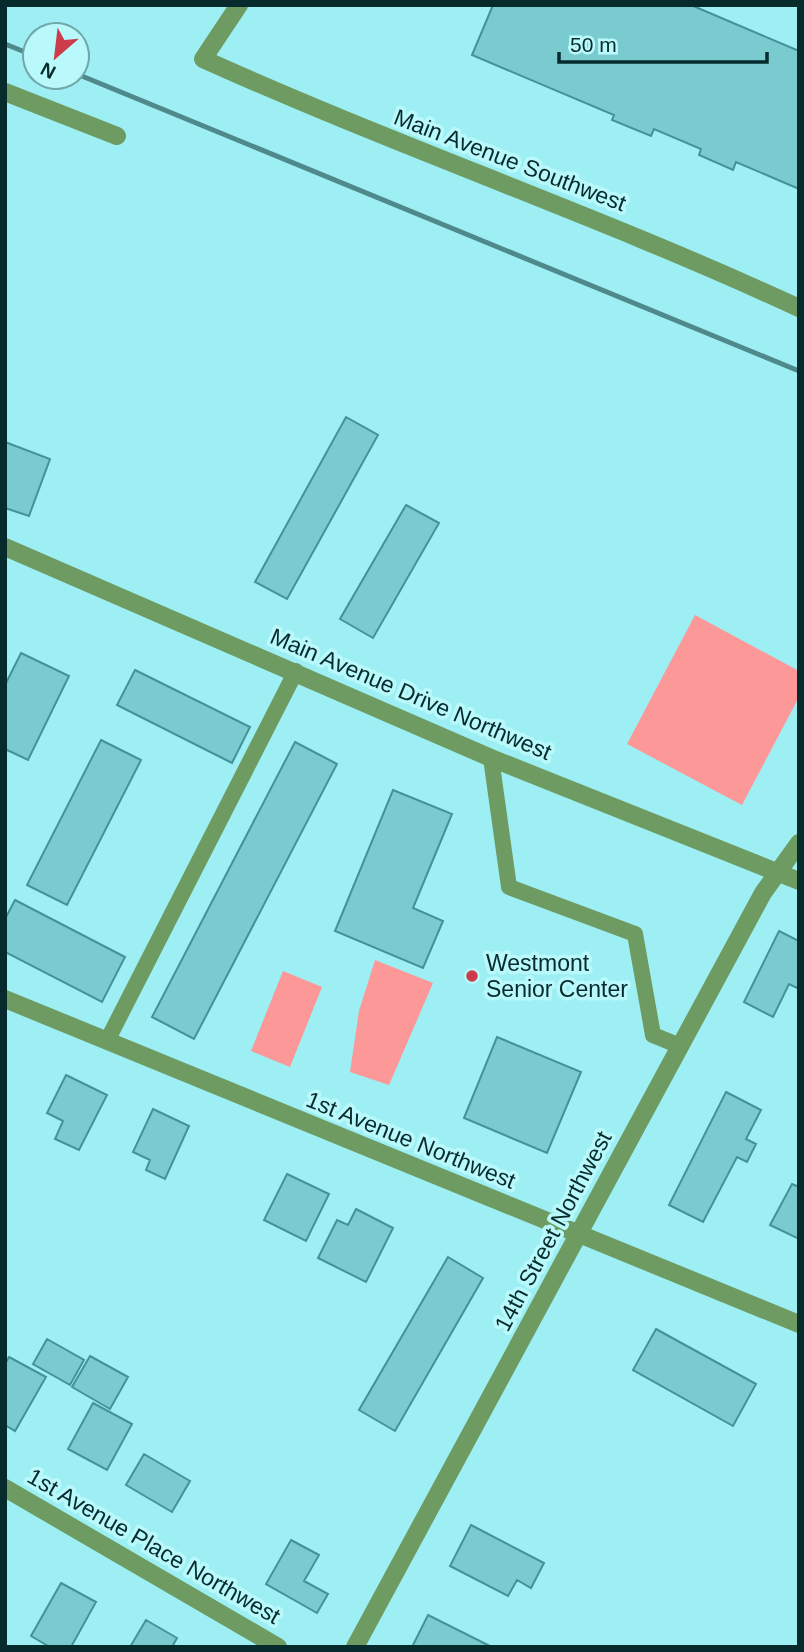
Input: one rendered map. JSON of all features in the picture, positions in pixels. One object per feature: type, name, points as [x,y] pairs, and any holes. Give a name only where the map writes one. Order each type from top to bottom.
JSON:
[{"type":"street","name":"Main Avenue Southwest","points":[[239,5],[203,59],[370,131],[649,241],[799,308]]},
{"type":"street","points":[[5,92],[117,136]]},
{"type":"street","name":"Main Avenue Drive Northwest","points":[[5,547],[296,671],[491,758],[799,881]]},
{"type":"street","name":"14th Street Northwest","points":[[355,1647],[775,872],[799,843]]},
{"type":"street","name":"1st Avenue Northwest","points":[[5,999],[799,1324]]},
{"type":"street","name":"1st Avenue Place Northwest","points":[[5,1488],[278,1647]]},
{"type":"lane","points":[[107,1041],[296,671]]},
{"type":"lane","points":[[491,758],[509,887],[635,934],[653,1035],[680,1046]]},
{"type":"shaded area","points":[[695,615],[799,671],[799,697],[742,805],[627,744]]},
{"type":"shaded area","points":[[375,960],[433,983],[389,1085],[350,1072],[359,1011]]},
{"type":"shaded area","points":[[283,971],[322,987],[290,1067],[251,1051]]},
{"type":"building","points":[[493,5],[691,5],[799,51],[799,189],[736,162],[733,170],[699,155],[701,149],[654,129],[651,136],[612,120],[614,115],[472,55]]},
{"type":"building","points":[[346,417],[378,435],[287,599],[255,582]]},
{"type":"building","points":[[5,442],[50,459],[29,516],[5,508]]},
{"type":"building","points":[[406,505],[439,523],[373,638],[340,619]]},
{"type":"building","points":[[21,653],[69,676],[28,760],[5,749],[5,685]]},
{"type":"building","points":[[135,670],[250,727],[232,763],[117,705]]},
{"type":"building","points":[[101,740],[141,760],[67,905],[27,885]]},
{"type":"building","points":[[295,742],[337,764],[194,1039],[152,1017]]},
{"type":"building","points":[[393,790],[452,814],[413,908],[443,921],[423,968],[335,931]]},
{"type":"building","points":[[15,900],[125,957],[102,1002],[5,952],[5,919]]},
{"type":"building","points":[[779,931],[799,941],[799,984],[797,988],[789,984],[773,1017],[744,1002]]},
{"type":"building","points":[[497,1037],[581,1072],[547,1153],[464,1118]]},
{"type":"building","points":[[66,1075],[107,1095],[79,1150],[55,1139],[63,1121],[47,1113]]},
{"type":"building","points":[[726,1092],[761,1110],[746,1139],[756,1144],[747,1162],[737,1157],[703,1222],[669,1205]]},
{"type":"building","points":[[153,1109],[189,1126],[165,1179],[146,1170],[150,1160],[133,1152]]},
{"type":"building","points":[[287,1174],[329,1194],[306,1241],[264,1220]]},
{"type":"building","points":[[792,1184],[799,1187],[799,1239],[770,1225]]},
{"type":"building","points":[[356,1209],[393,1228],[366,1282],[318,1258],[337,1220],[348,1225]]},
{"type":"building","points":[[448,1257],[483,1278],[395,1431],[359,1410]]},
{"type":"building","points":[[656,1329],[756,1384],[733,1426],[633,1370]]},
{"type":"building","points":[[47,1339],[84,1360],[70,1385],[33,1364]]},
{"type":"building","points":[[90,1356],[128,1377],[110,1409],[72,1387]]},
{"type":"building","points":[[9,1357],[46,1377],[15,1431],[5,1425],[5,1364]]},
{"type":"building","points":[[93,1403],[132,1424],[107,1470],[68,1449]]},
{"type":"building","points":[[144,1454],[190,1481],[172,1512],[126,1485]]},
{"type":"building","points":[[471,1525],[544,1563],[531,1588],[517,1580],[508,1596],[450,1566]]},
{"type":"building","points":[[291,1540],[319,1555],[304,1581],[328,1594],[317,1613],[266,1584]]},
{"type":"building","points":[[61,1583],[96,1602],[71,1647],[50,1647],[31,1636]]},
{"type":"building","points":[[428,1615],[490,1646],[412,1647]]},
{"type":"building","points":[[146,1620],[177,1638],[172,1647],[130,1647]]},
{"type":"railway","points":[[5,44],[21,50]]},
{"type":"railway","points":[[91,80],[799,371]]},
{"type":"place","name":"Westmont Senior Center","points":[[472,976]]}]
